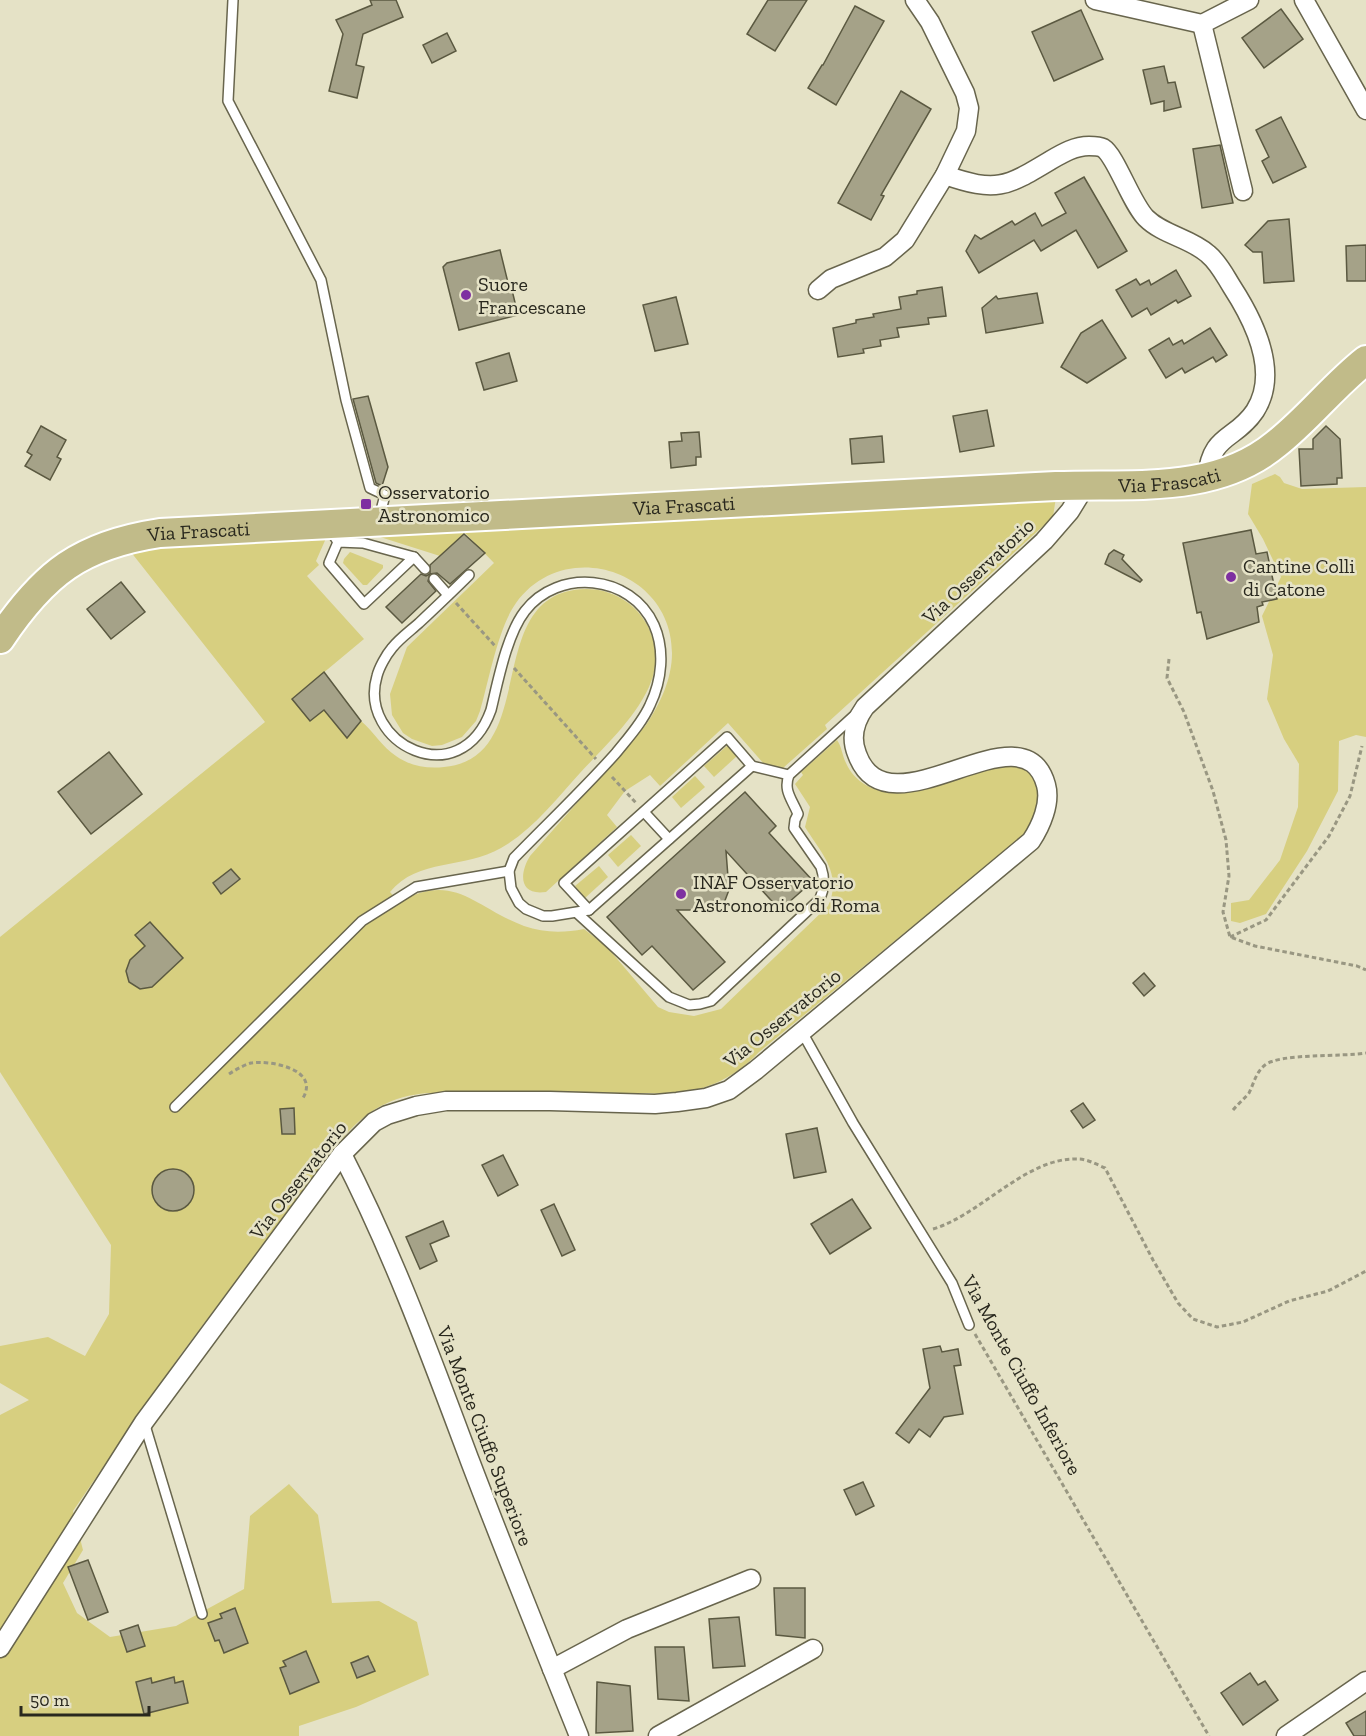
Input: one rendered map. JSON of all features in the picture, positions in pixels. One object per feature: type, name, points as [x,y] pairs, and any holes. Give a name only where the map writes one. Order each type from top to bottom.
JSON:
[{"type":"main road","name":"Via Frascati","points":[[0,639],[21,610],[53,576],[72,561],[101,546],[133,537],[171,531],[332,533],[378,520],[1086,485],[1164,484],[1207,478],[1239,468],[1267,451],[1366,360]]},
{"type":"street","points":[[818,290],[831,279],[874,263],[895,250],[913,229],[963,139],[968,123],[968,100],[930,22],[915,0]]},
{"type":"street","points":[[1095,0],[1202,24],[1249,0]]},
{"type":"street","points":[[1304,0],[1366,110]]},
{"type":"street","points":[[1202,24],[1243,191]]},
{"type":"street","points":[[945,175],[978,185],[1004,184],[1025,177],[1071,150],[1084,146],[1097,147],[1107,152],[1133,200],[1146,218],[1170,234],[1202,249],[1217,263],[1257,332],[1263,362],[1264,383],[1261,400],[1250,418],[1220,442],[1213,452],[1207,478]]},
{"type":"street","name":"Via Osservatorio","points":[[0,1648],[144,1422],[342,1154],[374,1122],[401,1110],[431,1103],[550,1101],[655,1104],[706,1098],[729,1090],[743,1081],[1024,848],[1035,834],[1044,811],[1047,790],[1042,776],[1032,764],[1016,758],[990,759],[906,783],[887,783],[873,777],[860,763],[854,741],[856,723],[865,707],[1044,541],[1070,511],[1086,485]]},
{"type":"street","name":"Via Monte Ciuffo Superiore","points":[[342,1154],[364,1195],[401,1279],[524,1602],[579,1736]]},
{"type":"street","points":[[552,1669],[627,1629],[751,1579]]},
{"type":"street","points":[[658,1736],[813,1649]]},
{"type":"street","points":[[1286,1736],[1366,1681]]},
{"type":"lane","points":[[233,0],[228,101],[321,280],[346,400],[370,488],[385,495],[378,520]]},
{"type":"lane","points":[[414,557],[364,604],[329,563],[332,533],[414,557],[426,569]]},
{"type":"lane","points":[[469,575],[391,648],[376,677],[375,698],[379,715],[390,733],[408,748],[427,754],[455,751],[469,744],[476,737],[487,721],[512,635],[523,613],[540,595],[556,586],[573,582],[595,583],[617,589],[640,606],[650,618],[659,639],[661,661],[658,682],[650,707],[643,718],[603,767],[514,858],[509,871],[509,879],[514,896],[526,909],[543,915],[589,910],[753,766]]},
{"type":"lane","points":[[434,579],[448,595]]},
{"type":"lane","points":[[577,913],[669,998],[689,1005],[711,1001],[819,900],[824,881],[821,867],[794,828],[798,814],[787,792],[789,775],[865,707]]},
{"type":"lane","points":[[589,910],[564,883],[727,737],[753,766],[789,775]]},
{"type":"lane","points":[[644,812],[669,839]]},
{"type":"lane","points":[[175,1107],[362,921],[416,887],[509,871]]},
{"type":"lane","name":"Via Monte Ciuffo Inferiore","points":[[802,1032],[853,1123],[952,1283],[969,1325]]},
{"type":"lane","points":[[144,1422],[202,1614]]},
{"type":"path","points":[[448,595],[644,812]]},
{"type":"path","points":[[1169,659],[1167,678],[1184,712],[1213,791],[1226,840],[1229,876],[1223,912],[1230,937]]},
{"type":"path","points":[[1230,937],[1266,920],[1329,836],[1350,796],[1362,746]]},
{"type":"path","points":[[1230,937],[1255,946],[1357,966],[1366,970]]},
{"type":"path","points":[[1233,1110],[1248,1093],[1266,1064],[1284,1058],[1348,1056],[1366,1053]]},
{"type":"path","points":[[224,1077],[251,1064],[284,1066],[298,1072],[306,1081],[308,1087],[303,1098]]},
{"type":"path","points":[[921,1233],[950,1224],[1003,1188],[1047,1164],[1080,1159],[1106,1168],[1158,1269],[1178,1303],[1193,1319],[1217,1327],[1243,1322],[1289,1300],[1328,1291],[1366,1270]]},
{"type":"path","name":"Via Monte Ciuffo Inferiore","points":[[969,1325],[1209,1736]]},
{"type":"shaded area","points":[[1275,474],[1284,483],[1302,489],[1366,487],[1366,737],[1356,735],[1339,741],[1338,791],[1307,851],[1266,914],[1240,923],[1231,921],[1231,903],[1249,900],[1280,860],[1298,807],[1299,764],[1284,739],[1267,699],[1273,655],[1262,616],[1281,577],[1248,514],[1252,484]]},
{"type":"shaded area","points":[[1056,497],[1053,517],[825,725],[827,729],[783,768],[764,764],[728,723],[660,786],[650,775],[625,791],[607,815],[617,827],[546,892],[531,891],[526,887],[523,876],[530,856],[646,725],[664,691],[670,672],[672,653],[667,624],[654,601],[635,583],[612,572],[586,567],[561,571],[536,583],[516,603],[499,640],[476,721],[462,737],[442,745],[432,746],[403,733],[392,715],[390,694],[407,647],[494,563],[465,533],[440,556],[377,536]]},
{"type":"shaded area","points":[[327,536],[316,561],[319,565],[307,576],[364,639],[292,699],[310,721],[324,710],[347,738],[361,721],[391,752],[419,766],[444,767],[474,757],[493,736],[504,707],[520,644],[533,616],[553,597],[586,589],[604,591],[621,598],[641,616],[649,629],[655,656],[653,676],[648,689],[632,715],[544,814],[513,841],[501,848],[487,855],[414,874],[401,881],[390,892],[399,902],[418,893],[435,890],[450,891],[531,928],[554,932],[584,929],[607,947],[658,1007],[669,1012],[694,1016],[721,1009],[828,906],[832,894],[832,874],[805,827],[810,807],[795,784],[803,775],[801,772],[837,740],[850,771],[862,783],[877,790],[902,791],[995,761],[1020,763],[1037,781],[1040,791],[1038,812],[1032,825],[1023,836],[747,1063],[722,1080],[694,1090],[664,1094],[427,1093],[392,1101],[361,1119],[344,1137],[181,1354],[73,1511],[83,1550],[63,1583],[77,1613],[110,1637],[176,1626],[244,1589],[250,1516],[289,1484],[318,1515],[332,1603],[379,1601],[417,1622],[429,1675],[356,1707],[299,1726],[299,1736],[0,1736],[0,1415],[29,1400],[0,1383],[0,1346],[48,1337],[85,1356],[109,1314],[111,1245],[0,1072],[0,937],[265,722],[123,542]]},
{"type":"shaded area","points":[[350,552],[383,565],[383,568],[367,585],[363,585],[343,563]]},
{"type":"shaded area","points":[[728,745],[737,756],[714,777],[704,766]]},
{"type":"shaded area","points":[[695,776],[705,787],[681,808],[672,797]]},
{"type":"shaded area","points":[[631,835],[641,846],[618,867],[608,855]]},
{"type":"shaded area","points":[[599,866],[608,877],[585,898],[575,886]]},
{"type":"building","points":[[370,0],[396,0],[403,17],[363,34],[356,65],[364,67],[357,98],[329,91],[343,34],[336,20],[372,5]]},
{"type":"building","points":[[768,0],[807,0],[775,51],[747,34]]},
{"type":"building","points":[[855,6],[884,21],[836,105],[808,88]]},
{"type":"building","points":[[1281,9],[1303,39],[1264,68],[1242,38]]},
{"type":"building","points":[[1081,10],[1103,59],[1054,81],[1032,32]]},
{"type":"building","points":[[447,33],[456,51],[432,63],[423,45]]},
{"type":"building","points":[[1164,66],[1168,83],[1175,82],[1181,107],[1164,111],[1164,101],[1151,104],[1143,70]]},
{"type":"building","points":[[901,91],[931,109],[881,195],[884,196],[871,220],[838,203]]},
{"type":"building","points":[[1281,117],[1306,167],[1273,183],[1262,161],[1269,157],[1256,130]]},
{"type":"building","points":[[1220,145],[1233,203],[1202,208],[1193,149]]},
{"type":"building","points":[[1084,177],[1127,251],[1098,268],[1076,230],[1041,251],[1034,240],[979,273],[966,251],[975,235],[981,239],[1012,221],[1015,225],[1035,213],[1042,226],[1066,213],[1055,193]]},
{"type":"building","points":[[1289,219],[1294,281],[1264,283],[1262,252],[1253,252],[1245,245],[1268,221]]},
{"type":"building","points":[[1366,245],[1366,281],[1347,281],[1346,246]]},
{"type":"building","points":[[500,250],[518,315],[459,330],[443,267],[447,263]]},
{"type":"building","points":[[1176,270],[1191,296],[1178,303],[1176,300],[1151,315],[1147,308],[1132,317],[1116,290],[1136,279],[1140,285],[1149,280],[1151,285]]},
{"type":"building","points":[[942,287],[946,316],[928,318],[929,324],[897,328],[899,337],[880,340],[881,346],[863,349],[864,353],[838,357],[833,328],[874,317],[873,314],[901,309],[899,297]]},
{"type":"building","points":[[1037,293],[1043,323],[986,333],[982,308],[996,296],[998,299]]},
{"type":"building","points":[[676,297],[688,344],[655,351],[643,305]]},
{"type":"building","points":[[1102,320],[1126,358],[1087,383],[1061,367],[1081,333]]},
{"type":"building","points":[[1210,328],[1227,355],[1216,362],[1213,357],[1185,373],[1182,368],[1166,378],[1149,350],[1169,338],[1173,345],[1182,340],[1184,344]]},
{"type":"building","points":[[509,353],[517,381],[484,390],[476,363]]},
{"type":"building","points":[[368,396],[388,467],[382,486],[376,483],[353,399]]},
{"type":"building","points":[[987,410],[994,446],[960,452],[953,416]]},
{"type":"building","points":[[41,426],[66,440],[57,457],[61,459],[50,480],[25,466],[32,455],[27,452]]},
{"type":"building","points":[[1326,426],[1340,439],[1342,478],[1337,478],[1337,484],[1301,486],[1299,449],[1313,449],[1313,439]]},
{"type":"building","points":[[699,432],[701,457],[696,457],[696,465],[671,468],[669,442],[682,441],[681,433]]},
{"type":"building","points":[[882,436],[884,462],[852,464],[850,439]]},
{"type":"building","name":"Cantine Colli di Catone","points":[[1251,530],[1256,554],[1267,552],[1277,599],[1262,602],[1263,605],[1257,607],[1259,622],[1207,639],[1201,612],[1197,613],[1183,543]]},
{"type":"building","points":[[464,534],[485,553],[450,584],[437,573],[430,574],[430,565]]},
{"type":"building","points":[[1114,550],[1124,555],[1122,559],[1142,580],[1140,582],[1105,564],[1109,554]]},
{"type":"building","points":[[421,574],[426,576],[430,574],[428,581],[436,591],[402,623],[386,607]]},
{"type":"building","points":[[121,582],[145,612],[111,639],[87,609]]},
{"type":"building","points":[[324,672],[361,721],[347,738],[324,710],[310,721],[292,699]]},
{"type":"building","points":[[109,752],[142,794],[91,834],[58,792]]},
{"type":"building","name":"INAF Osservatorio Astronomico di Roma","points":[[745,792],[776,826],[769,833],[813,881],[780,910],[726,851],[729,890],[724,903],[713,910],[677,910],[725,962],[693,990],[652,946],[642,955],[607,917]]},
{"type":"building","points":[[231,869],[240,879],[221,894],[213,883]]},
{"type":"building","points":[[150,922],[183,958],[152,987],[140,989],[129,982],[126,971],[130,960],[145,946],[135,935]]},
{"type":"building","points":[[1144,973],[1155,986],[1144,996],[1133,983]]},
{"type":"building","points":[[1083,1103],[1095,1120],[1083,1128],[1071,1111]]},
{"type":"building","points":[[294,1108],[295,1134],[282,1134],[280,1109]]},
{"type":"building","points":[[817,1128],[826,1172],[794,1178],[786,1134]]},
{"type":"building","points":[[503,1155],[518,1185],[498,1196],[482,1165]]},
{"type":"building","points":[[173,1169],[188,1175],[194,1190],[188,1205],[173,1211],[158,1205],[152,1190],[158,1175]]},
{"type":"building","points":[[852,1199],[871,1228],[830,1254],[811,1224]]},
{"type":"building","points":[[554,1204],[575,1250],[562,1256],[541,1210]]},
{"type":"building","points":[[443,1221],[449,1236],[430,1244],[437,1261],[420,1269],[406,1237]]},
{"type":"building","points":[[940,1346],[942,1352],[958,1349],[961,1365],[954,1366],[963,1414],[944,1417],[930,1437],[919,1429],[909,1443],[896,1433],[930,1388],[923,1349]]},
{"type":"building","points":[[863,1482],[874,1506],[856,1515],[844,1490]]},
{"type":"building","points":[[88,1560],[108,1612],[88,1620],[68,1567]]},
{"type":"building","points":[[774,1588],[805,1588],[805,1638],[776,1635]]},
{"type":"building","points":[[235,1608],[248,1643],[224,1653],[219,1640],[215,1641],[208,1623],[222,1618],[220,1614]]},
{"type":"building","points":[[739,1617],[745,1666],[713,1668],[709,1619]]},
{"type":"building","points":[[138,1625],[145,1646],[127,1652],[120,1631]]},
{"type":"building","points":[[655,1647],[684,1647],[689,1701],[658,1699]]},
{"type":"building","points":[[306,1651],[319,1682],[290,1694],[280,1668],[286,1666],[283,1661]]},
{"type":"building","points":[[368,1656],[375,1671],[357,1678],[351,1663]]},
{"type":"building","points":[[1250,1673],[1258,1685],[1265,1681],[1278,1700],[1243,1725],[1221,1693]]},
{"type":"building","points":[[174,1677],[175,1683],[183,1681],[188,1703],[144,1714],[136,1682],[151,1678],[152,1683]]},
{"type":"building","points":[[597,1682],[630,1686],[633,1731],[596,1733]]},
{"type":"building","points":[[1366,1711],[1366,1736],[1354,1736],[1346,1723]]},
{"type":"place","name":"Suore Francescane","points":[[466,295]]},
{"type":"place","name":"Osservatorio Astronomico","points":[[366,504]]},
{"type":"place","name":"Cantine Colli di Catone","points":[[1231,577]]},
{"type":"place","name":"INAF Osservatorio Astronomico di Roma","points":[[681,894]]}]
